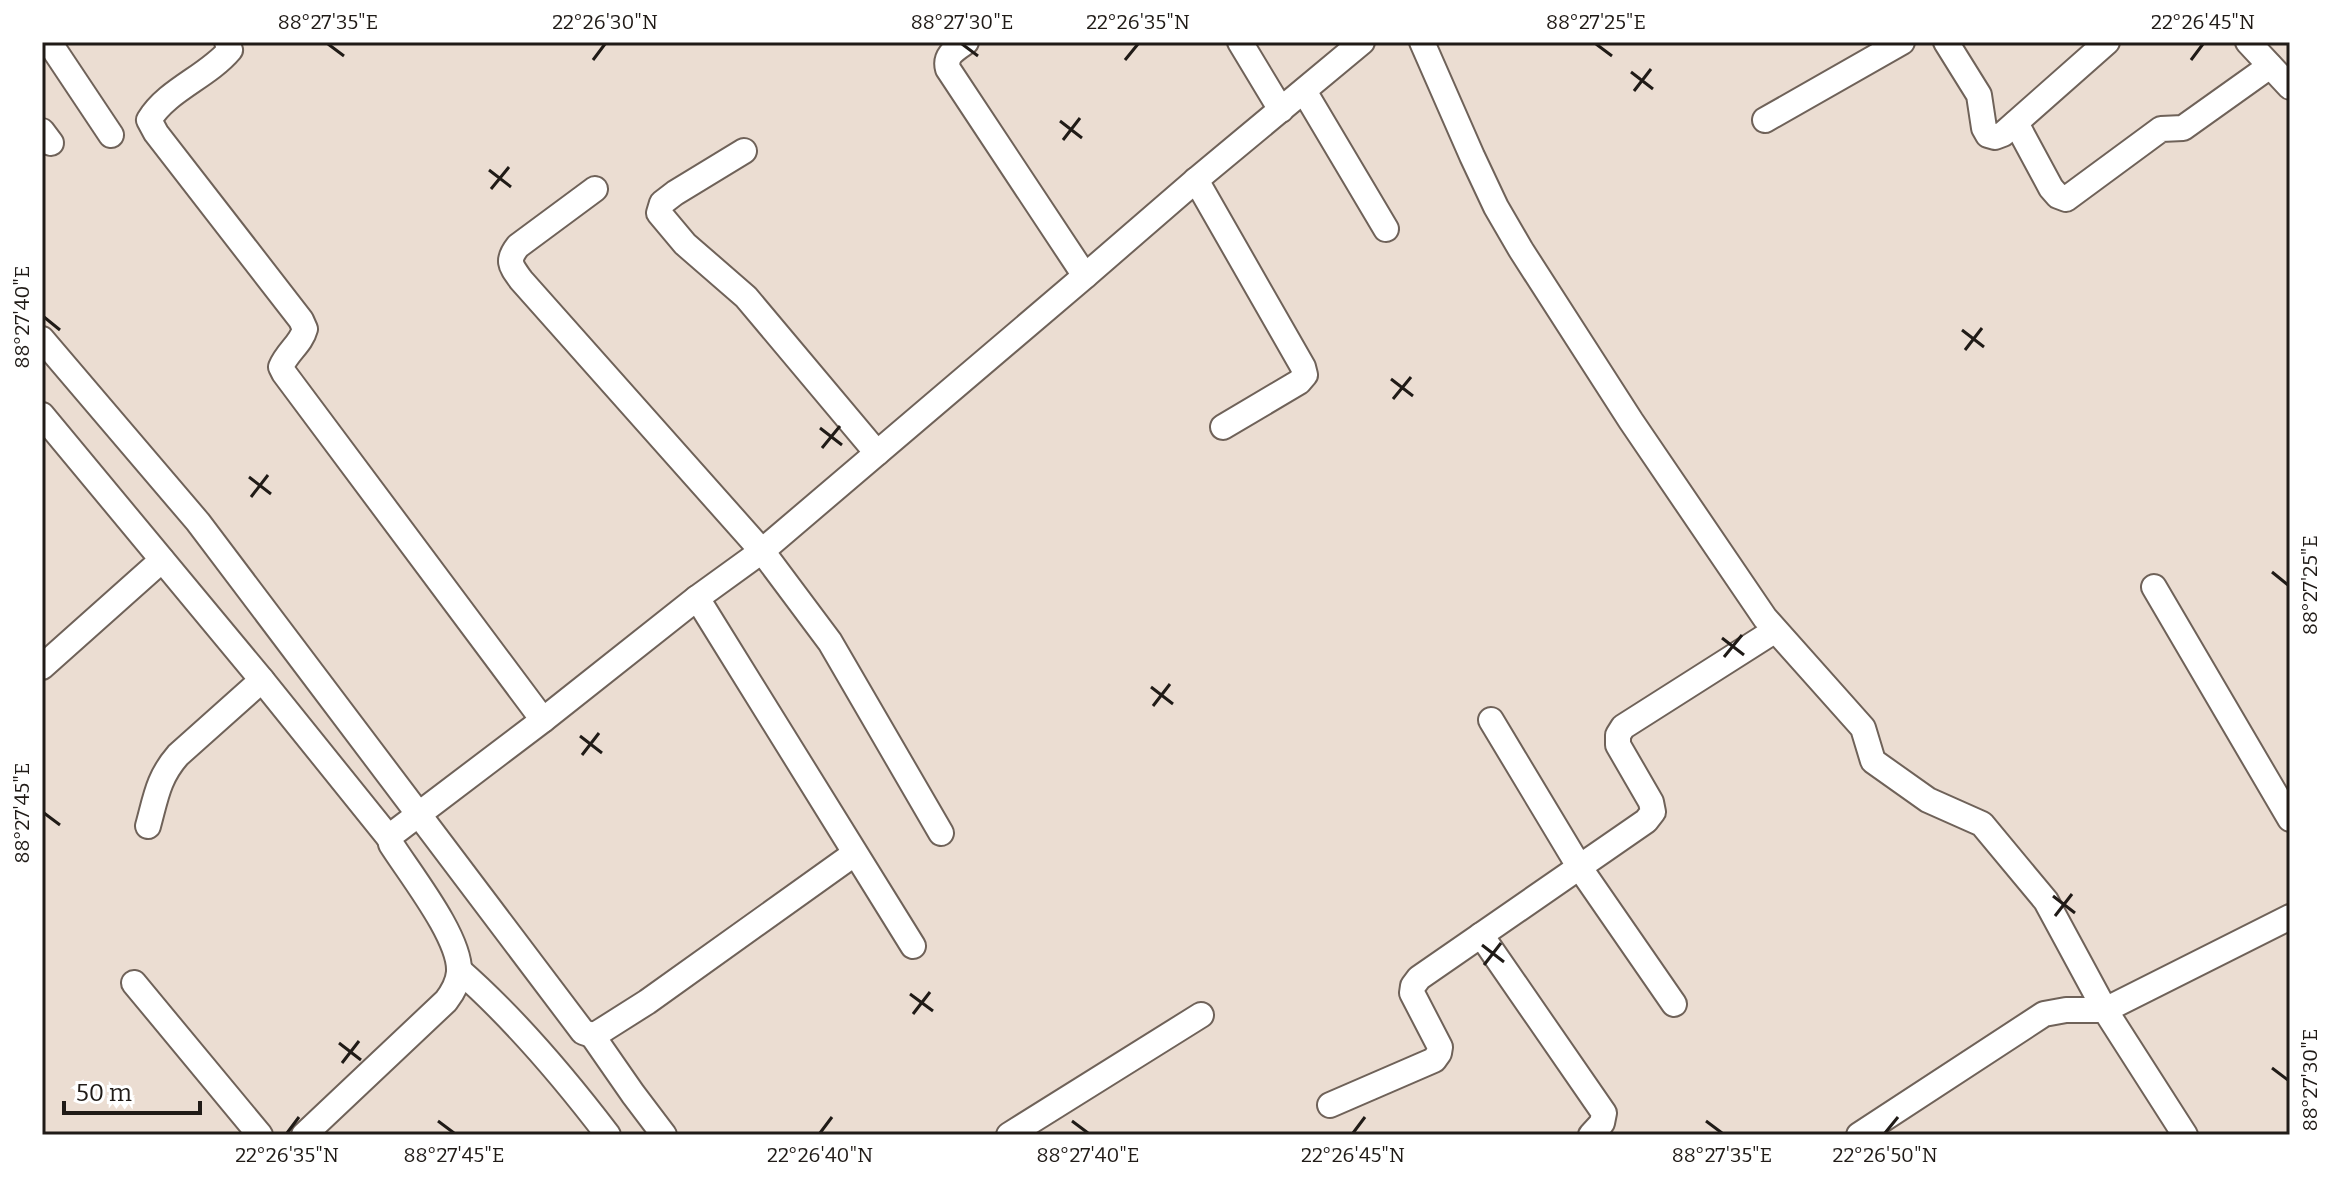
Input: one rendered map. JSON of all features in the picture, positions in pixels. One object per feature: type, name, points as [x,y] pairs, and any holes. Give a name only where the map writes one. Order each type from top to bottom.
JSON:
[{"type":"street","points":[[49,42],[111,135]]},
{"type":"street","points":[[227,42],[230,50],[219,63],[156,108],[149,120],[301,320],[305,329],[303,338],[284,358],[281,367],[284,373],[543,720]]},
{"type":"street","points":[[966,42],[948,56],[948,69],[1085,276]]},
{"type":"street","points":[[1240,42],[1281,110]]},
{"type":"street","points":[[304,1135],[454,991],[459,970],[454,946],[391,844],[402,828],[762,551],[1362,42]]},
{"type":"street","points":[[1422,42],[1496,207],[1521,250],[1631,421],[1774,631],[1863,728],[1873,761],[1928,800],[1982,824],[2046,901],[2105,1010],[2185,1135]]},
{"type":"street","points":[[1765,120],[1902,42]]},
{"type":"street","points":[[1946,42],[1979,95],[1984,128],[1988,135],[1995,137],[2016,123],[2107,42]]},
{"type":"street","points":[[2248,42],[2290,87]]},
{"type":"street","points":[[2016,123],[2051,188],[2066,199],[2161,129],[2183,128],[2270,66]]},
{"type":"street","points":[[1304,91],[1386,229]]},
{"type":"street","points":[[744,151],[675,193],[662,203],[659,213],[685,244],[746,297],[877,453]]},
{"type":"street","points":[[1196,180],[1305,375],[1299,382],[1223,427]]},
{"type":"street","points":[[595,189],[518,246],[511,255],[511,266],[762,551],[830,642],[941,833]]},
{"type":"street","points":[[42,339],[198,522],[402,828]]},
{"type":"street","points":[[42,415],[262,680],[402,828],[583,1032],[592,1035],[664,1135]]},
{"type":"street","points":[[42,667],[162,560]]},
{"type":"street","points":[[2154,587],[2290,819]]},
{"type":"street","points":[[697,598],[913,946]]},
{"type":"street","points":[[1330,1105],[1434,1060],[1440,1047],[1412,993],[1419,978],[1646,821],[1653,812],[1651,802],[1618,745],[1618,735],[1623,727],[1774,631]]},
{"type":"street","points":[[148,826],[166,769],[262,680]]},
{"type":"street","points":[[1491,720],[1580,868],[1674,1004]]},
{"type":"street","points":[[592,1035],[647,1002],[854,854]]},
{"type":"street","points":[[1859,1135],[2044,1014],[2066,1010],[2105,1010],[2290,917]]},
{"type":"street","points":[[1481,935],[1604,1113],[1601,1131]]},
{"type":"street","points":[[459,970],[518,1025],[608,1135]]},
{"type":"street","points":[[134,983],[260,1135]]},
{"type":"street","points":[[1009,1135],[1201,1015]]}]
